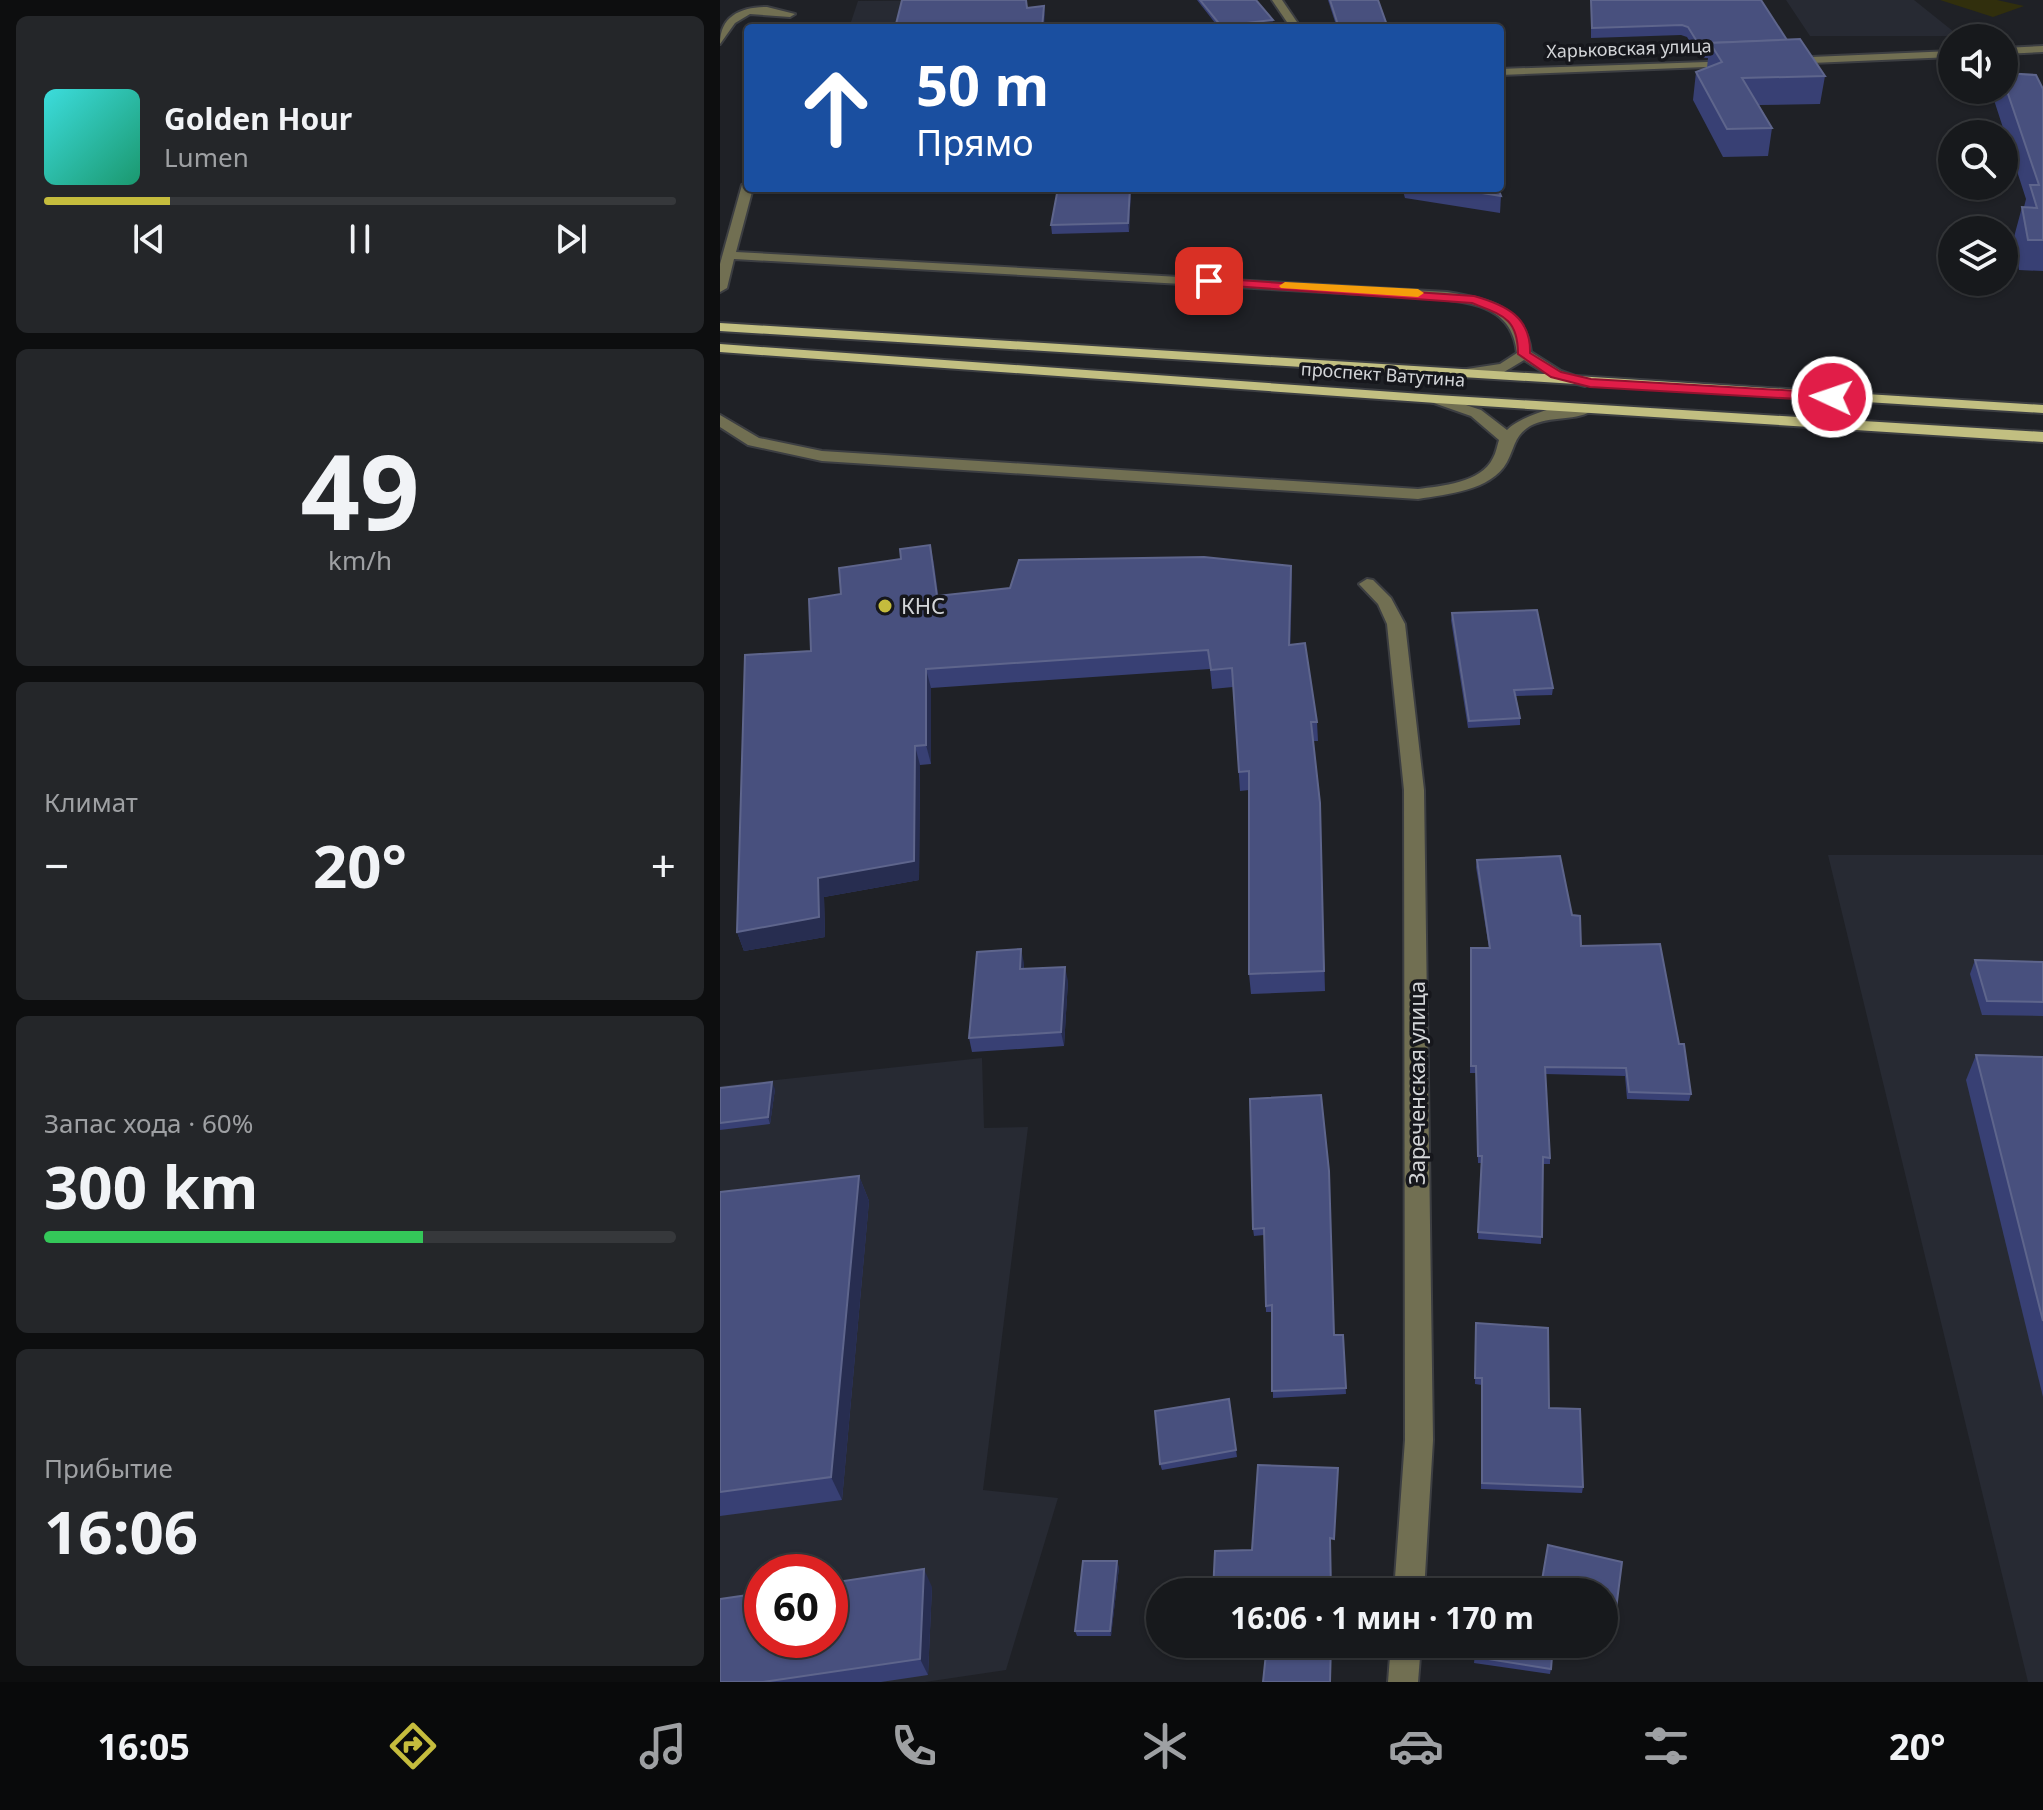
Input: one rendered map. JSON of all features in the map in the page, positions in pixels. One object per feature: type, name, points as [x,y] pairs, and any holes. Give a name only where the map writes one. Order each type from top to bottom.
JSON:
[{"type":"main road","name":"проспект Ватутина","points":[[720,327],[2043,409]]},
{"type":"main road","name":"проспект Ватутина","points":[[720,348],[1436,399],[2043,437]]},
{"type":"street","points":[[788,24],[791,0]]},
{"type":"street","points":[[1277,0],[1293,24]]},
{"type":"street","points":[[720,41],[725,26],[743,10],[765,7],[790,14]]},
{"type":"street","points":[[2018,50],[2043,49]]},
{"type":"street","points":[[1774,61],[1938,55]]},
{"type":"street","name":"Харьковская улица","points":[[1504,72],[1742,63]]},
{"type":"street","points":[[720,288],[746,192]]},
{"type":"street","points":[[729,255],[1432,294],[1474,299],[1505,312],[1518,323],[1524,336],[1524,354]]},
{"type":"street","points":[[1448,374],[1504,368],[1524,354]]},
{"type":"street","points":[[1524,354],[1556,374],[1590,383]]},
{"type":"street","points":[[1436,399],[1471,409],[1498,426],[1507,440]]},
{"type":"street","points":[[720,419],[730,431],[770,447],[822,456],[1418,494],[1450,490],[1480,478],[1498,465],[1507,440],[1545,413],[1587,409]]},
{"type":"street","name":"Зареченская улица","points":[[1367,584],[1385,602],[1396,624],[1414,790],[1419,1440],[1410,1578]]},
{"type":"street","points":[[1403,1682],[1405,1658]]},
{"type":"shaded area","points":[[998,0],[1001,18],[850,24],[858,1]]},
{"type":"shaded area","points":[[1786,0],[1914,0],[1944,24],[1938,24],[1938,36],[1810,36]]},
{"type":"shaded area","points":[[1940,0],[1997,0],[2024,6],[1993,17]]},
{"type":"shaded area","points":[[1828,855],[2043,855],[2043,1682],[2028,1682]]},
{"type":"shaded area","points":[[982,1058],[984,1128],[1028,1127],[983,1490],[1058,1498],[1006,1670],[925,1682],[720,1682],[720,1086]]},
{"type":"building","points":[[902,0],[1026,0],[1027,8],[1044,6],[1042,24],[896,24]]},
{"type":"building","points":[[1200,0],[1256,0],[1273,20],[1238,24],[1219,24]]},
{"type":"building","points":[[1330,0],[1378,0],[1387,24],[1338,24]]},
{"type":"building","points":[[1591,0],[1761,0],[1787,40],[1710,43],[1710,48],[1701,48],[1688,27],[1682,25],[1592,28]]},
{"type":"building","points":[[1800,39],[1825,76],[1742,78],[1772,128],[1727,129],[1696,72],[1722,62],[1710,43]]},
{"type":"building","points":[[2018,74],[2036,75],[2043,89],[2043,240],[2028,240],[2022,207],[2037,208],[2030,185],[2039,185],[2011,104],[2018,104]]},
{"type":"building","points":[[1057,192],[1130,192],[1128,223],[1051,225]]},
{"type":"building","points":[[1476,192],[1500,192],[1501,196]]},
{"type":"building","points":[[930,545],[937,596],[1010,588],[1019,560],[1204,557],[1291,566],[1289,645],[1305,643],[1317,722],[1311,722],[1320,803],[1324,971],[1249,974],[1249,771],[1239,772],[1232,668],[1211,670],[1208,650],[926,669],[926,745],[915,746],[914,861],[818,878],[819,917],[737,932],[745,655],[811,651],[809,599],[841,594],[839,568],[901,559],[900,549]]},
{"type":"building","points":[[1537,610],[1553,688],[1514,690],[1520,718],[1469,721],[1452,613]]},
{"type":"building","points":[[1560,856],[1572,915],[1580,916],[1581,946],[1660,944],[1679,1044],[1684,1044],[1691,1094],[1629,1092],[1626,1068],[1545,1067],[1550,1158],[1543,1157],[1542,1237],[1478,1232],[1482,1156],[1478,1156],[1476,1066],[1471,1066],[1471,948],[1490,948],[1477,860]]},
{"type":"building","points":[[1021,949],[1020,969],[1065,967],[1061,1032],[969,1038],[977,952]]},
{"type":"building","points":[[1975,960],[2043,962],[2043,1002],[1987,1001]]},
{"type":"building","points":[[1976,1055],[2043,1057],[2043,1321]]},
{"type":"building","points":[[772,1082],[768,1117],[720,1123],[720,1088]]},
{"type":"building","points":[[1321,1095],[1329,1171],[1334,1335],[1343,1335],[1346,1388],[1272,1391],[1272,1305],[1266,1306],[1264,1228],[1253,1229],[1250,1099]]},
{"type":"building","points":[[859,1176],[831,1477],[720,1492],[720,1192]]},
{"type":"building","points":[[1476,1323],[1548,1328],[1549,1408],[1580,1409],[1583,1487],[1482,1483],[1482,1378],[1475,1378]]},
{"type":"building","points":[[1229,1399],[1236,1450],[1160,1464],[1155,1411]]},
{"type":"building","points":[[1258,1465],[1338,1468],[1334,1539],[1330,1538],[1331,1578],[1214,1578],[1215,1551],[1252,1550]]},
{"type":"building","points":[[1548,1545],[1622,1562],[1618,1593],[1618,1578],[1542,1578]]},
{"type":"building","points":[[1083,1561],[1117,1561],[1110,1631],[1075,1631]]},
{"type":"building","points":[[924,1569],[920,1659],[763,1682],[720,1682],[720,1599],[744,1596],[744,1658],[848,1658],[848,1580]]},
{"type":"building","points":[[1266,1658],[1331,1658],[1330,1682],[1263,1682]]},
{"type":"building","points":[[1481,1658],[1552,1658],[1551,1669]]},
{"type":"slow traffic","points":[[1285,286],[1418,293]]},
{"type":"place","name":"КНС","points":[[885,606]]},
{"type":"route","points":[[1209,281],[1474,299],[1505,312],[1518,323],[1524,336],[1524,354],[1556,374],[1590,383],[1832,397]]}]
